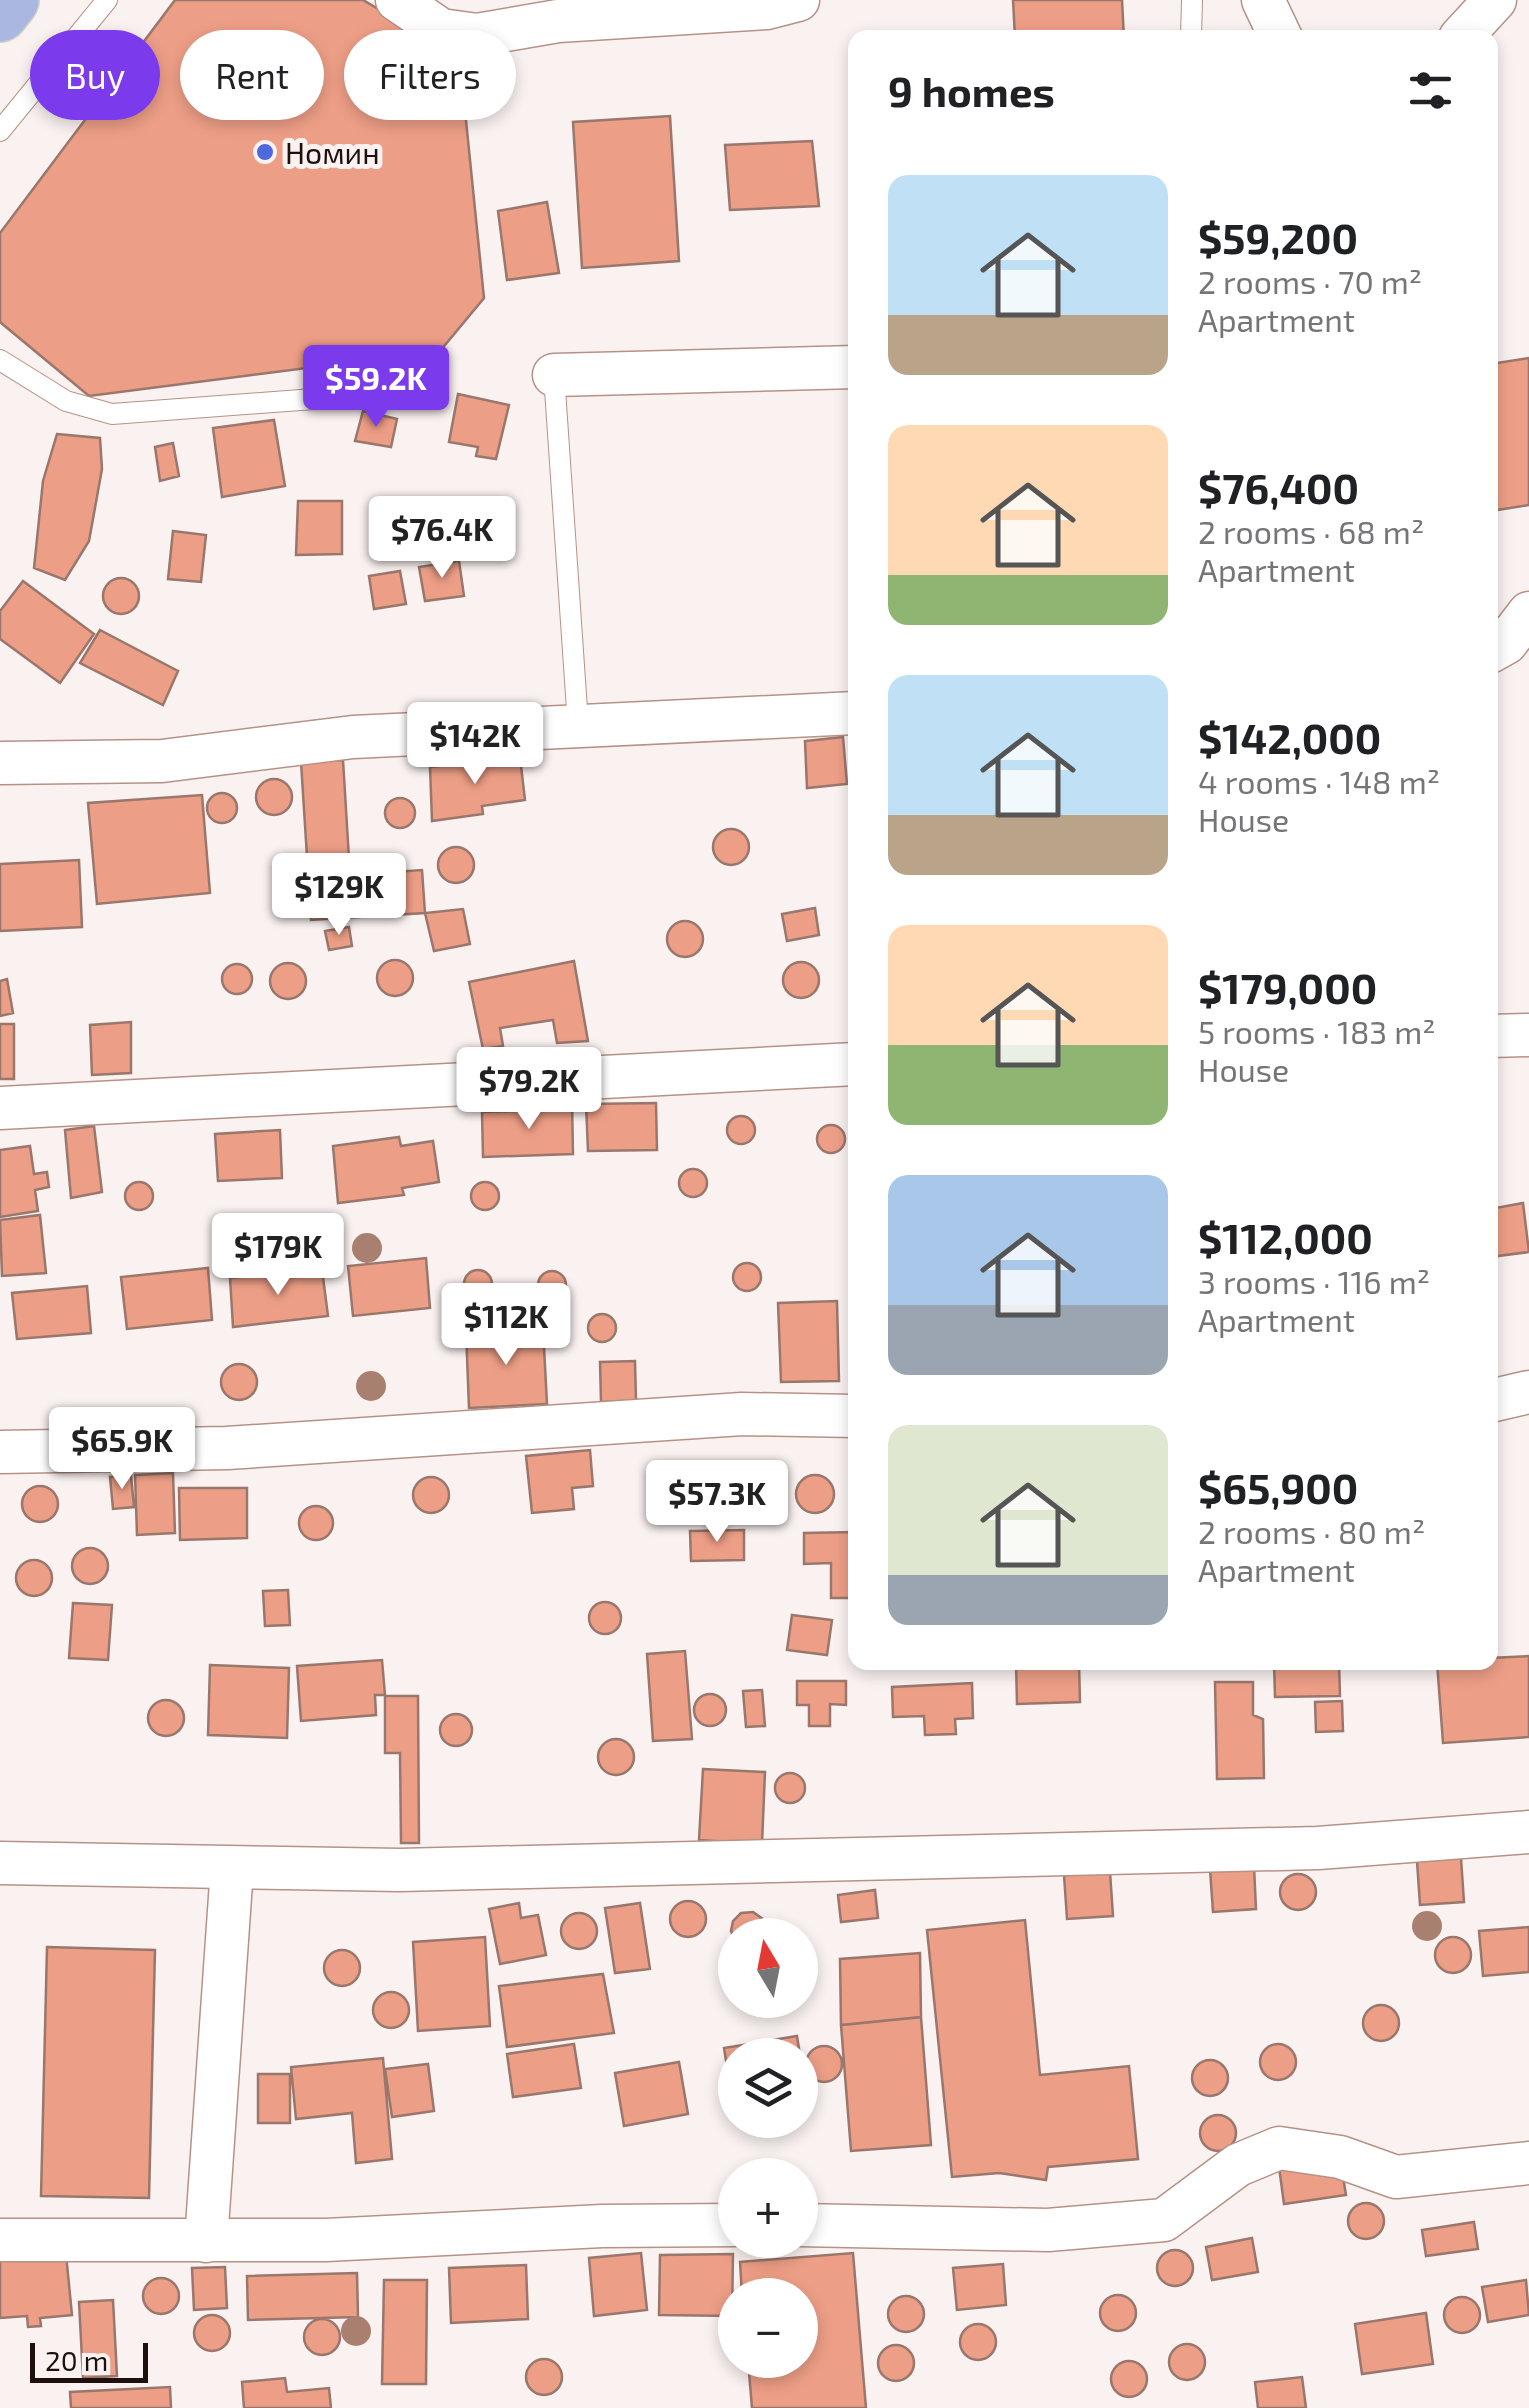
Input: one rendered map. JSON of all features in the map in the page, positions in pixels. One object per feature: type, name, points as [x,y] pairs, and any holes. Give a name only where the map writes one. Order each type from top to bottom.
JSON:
[{"type":"main road","points":[[0,14],[10,0]]},
{"type":"street","points":[[398,0],[442,30],[476,36],[643,8],[767,8],[798,0]]},
{"type":"street","points":[[1262,0],[1277,30]]},
{"type":"street","points":[[1467,30],[1494,0]]},
{"type":"street","points":[[554,375],[848,367]]},
{"type":"street","points":[[1498,647],[1529,613]]},
{"type":"street","points":[[0,764],[162,761],[353,738],[848,713]]},
{"type":"street","points":[[1498,1036],[1529,1035]]},
{"type":"street","points":[[0,1108],[848,1064]]},
{"type":"street","points":[[1498,1398],[1529,1392]]},
{"type":"street","points":[[0,1452],[227,1448],[742,1414],[848,1416]]},
{"type":"street","points":[[0,1863],[400,1870],[1318,1848],[1529,1832]]},
{"type":"street","points":[[206,2241],[232,1868]]},
{"type":"street","points":[[818,2225],[1048,2230],[1164,2220],[1238,2165],[1278,2148],[1340,2157],[1396,2177],[1529,2163]]},
{"type":"street","points":[[0,2240],[326,2240],[602,2226],[718,2225]]},
{"type":"lane","points":[[0,130],[107,0]]},
{"type":"lane","points":[[1192,0],[1192,30]]},
{"type":"lane","points":[[0,360],[66,401],[112,414],[327,398]]},
{"type":"lane","points":[[554,375],[578,724]]},
{"type":"building","name":"Номин","points":[[175,0],[363,0],[414,30],[344,30],[344,120],[466,120],[484,298],[440,351],[89,396],[0,322],[0,233],[85,120],[160,120],[160,30],[152,30]]},
{"type":"building","points":[[1013,0],[1122,0],[1124,30],[1015,30]]},
{"type":"building","points":[[670,116],[679,261],[582,268],[573,122]]},
{"type":"building","points":[[812,141],[819,206],[730,210],[725,145]]},
{"type":"building","points":[[547,202],[559,273],[507,280],[498,211]]},
{"type":"building","points":[[1529,358],[1529,505],[1498,510],[1498,363]]},
{"type":"building","points":[[458,394],[509,405],[496,459],[476,456],[478,447],[449,442]]},
{"type":"building","points":[[363,411],[397,419],[391,447],[355,441]]},
{"type":"building","points":[[274,420],[285,486],[222,497],[213,428]]},
{"type":"building","points":[[57,434],[100,438],[102,469],[89,541],[65,580],[34,568],[43,481]]},
{"type":"building","points":[[173,443],[179,476],[160,481],[155,447]]},
{"type":"building","points":[[298,501],[342,501],[342,554],[296,555]]},
{"type":"building","points":[[173,531],[206,535],[201,582],[168,579]]},
{"type":"building","points":[[459,561],[464,596],[425,601],[419,567]]},
{"type":"building","points":[[400,571],[406,604],[374,609],[369,576]]},
{"type":"building","points":[[121,578],[134,583],[139,596],[134,609],[121,614],[108,609],[103,596],[108,583]]},
{"type":"building","points":[[23,581],[94,634],[60,683],[0,639],[0,611]]},
{"type":"building","points":[[100,630],[178,671],[163,705],[80,663]]},
{"type":"building","points":[[843,737],[847,784],[807,788],[805,741]]},
{"type":"building","points":[[520,757],[525,800],[482,806],[483,814],[432,821],[430,767]]},
{"type":"building","points":[[343,760],[350,875],[422,870],[425,913],[311,920],[301,762]]},
{"type":"building","points":[[274,779],[287,784],[292,797],[287,810],[274,815],[261,810],[256,797],[261,784]]},
{"type":"building","points":[[222,793],[236,802],[237,808],[228,822],[222,823],[208,814],[207,808],[216,794]]},
{"type":"building","points":[[202,795],[210,893],[97,904],[88,803]]},
{"type":"building","points":[[400,798],[414,807],[415,813],[406,827],[400,828],[386,819],[385,813],[394,799]]},
{"type":"building","points":[[731,829],[744,834],[749,847],[744,860],[731,865],[718,860],[713,847],[718,834]]},
{"type":"building","points":[[456,847],[469,852],[474,865],[469,878],[456,883],[443,878],[438,865],[443,852]]},
{"type":"building","points":[[79,860],[82,927],[0,931],[0,864]]},
{"type":"building","points":[[815,908],[819,935],[787,941],[782,914]]},
{"type":"building","points":[[463,909],[470,944],[434,951],[425,913]]},
{"type":"building","points":[[685,921],[698,926],[703,939],[698,952],[685,957],[672,952],[667,939],[672,926]]},
{"type":"building","points":[[349,927],[352,946],[329,950],[325,931]]},
{"type":"building","points":[[395,960],[408,965],[413,978],[408,991],[395,996],[382,991],[377,978],[382,965]]},
{"type":"building","points":[[574,961],[588,1041],[557,1043],[553,1020],[500,1028],[503,1046],[483,1049],[469,982]]},
{"type":"building","points":[[801,962],[814,967],[819,980],[814,993],[801,998],[788,993],[783,980],[788,967]]},
{"type":"building","points":[[288,963],[301,968],[306,981],[301,994],[288,999],[275,994],[270,981],[275,968]]},
{"type":"building","points":[[237,964],[251,973],[252,979],[243,993],[237,994],[223,985],[222,979],[231,965]]},
{"type":"building","points":[[7,979],[13,1013],[0,1016],[0,981]]},
{"type":"building","points":[[131,1022],[131,1073],[92,1075],[90,1025]]},
{"type":"building","points":[[0,1024],[14,1024],[14,1079],[0,1079]]},
{"type":"building","points":[[572,1101],[573,1154],[483,1157],[482,1112],[546,1110],[546,1102]]},
{"type":"building","points":[[656,1103],[657,1150],[588,1151],[586,1104]]},
{"type":"building","points":[[741,1116],[751,1120],[755,1130],[751,1140],[741,1144],[731,1140],[727,1130],[731,1120]]},
{"type":"building","points":[[831,1125],[841,1129],[845,1139],[841,1149],[831,1153],[821,1149],[817,1139],[821,1129]]},
{"type":"building","points":[[94,1126],[102,1192],[71,1198],[65,1130]]},
{"type":"building","points":[[280,1130],[282,1178],[218,1181],[215,1134]]},
{"type":"building","points":[[399,1137],[401,1146],[433,1141],[439,1182],[402,1188],[404,1195],[338,1203],[333,1146]]},
{"type":"building","points":[[30,1146],[34,1174],[47,1172],[49,1187],[35,1190],[38,1211],[0,1217],[0,1150]]},
{"type":"building","points":[[693,1169],[703,1173],[707,1183],[703,1193],[693,1197],[683,1193],[679,1183],[683,1173]]},
{"type":"building","points":[[139,1182],[149,1186],[153,1196],[149,1206],[139,1210],[129,1206],[125,1196],[129,1186]]},
{"type":"building","points":[[485,1182],[495,1186],[499,1196],[495,1206],[485,1210],[475,1206],[471,1196],[475,1186]]},
{"type":"building","points":[[1523,1203],[1529,1252],[1498,1256],[1498,1208]]},
{"type":"building","points":[[40,1215],[46,1273],[2,1276],[0,1220]]},
{"type":"building","points":[[426,1258],[430,1308],[353,1316],[348,1266]]},
{"type":"building","points":[[747,1263],[757,1267],[761,1277],[757,1287],[747,1291],[737,1287],[733,1277],[737,1267]]},
{"type":"building","points":[[208,1268],[212,1320],[127,1329],[121,1277]]},
{"type":"building","points":[[322,1269],[328,1316],[233,1327],[230,1278]]},
{"type":"building","points":[[478,1270],[488,1274],[492,1284],[488,1294],[478,1298],[468,1294],[464,1284],[468,1274]]},
{"type":"building","points":[[552,1271],[562,1275],[566,1285],[562,1295],[552,1299],[542,1295],[538,1285],[542,1275]]},
{"type":"building","points":[[87,1286],[91,1333],[17,1339],[12,1293]]},
{"type":"building","points":[[497,1300],[499,1326],[466,1329],[463,1304]]},
{"type":"building","points":[[837,1301],[839,1381],[781,1382],[778,1303]]},
{"type":"building","points":[[602,1314],[612,1318],[616,1328],[612,1338],[602,1342],[592,1338],[588,1328],[592,1318]]},
{"type":"building","points":[[543,1328],[547,1404],[469,1408],[466,1331]]},
{"type":"building","points":[[635,1361],[636,1401],[601,1402],[600,1362]]},
{"type":"building","points":[[239,1364],[252,1369],[257,1382],[252,1395],[239,1400],[226,1395],[221,1382],[226,1369]]},
{"type":"building","points":[[590,1450],[593,1486],[572,1488],[574,1509],[532,1513],[526,1456]]},
{"type":"building","points":[[173,1473],[175,1533],[137,1535],[135,1475]]},
{"type":"building","points":[[131,1475],[134,1507],[113,1509],[110,1477]]},
{"type":"building","points":[[815,1475],[828,1481],[834,1494],[828,1507],[815,1513],[802,1507],[796,1494],[802,1481]]},
{"type":"building","points":[[431,1477],[444,1482],[449,1495],[444,1508],[431,1513],[418,1508],[413,1495],[418,1482]]},
{"type":"building","points":[[40,1486],[52,1492],[58,1504],[52,1516],[40,1522],[28,1516],[22,1504],[28,1492]]},
{"type":"building","points":[[179,1488],[247,1488],[247,1538],[180,1540]]},
{"type":"building","points":[[316,1506],[328,1511],[333,1523],[328,1535],[316,1540],[304,1535],[299,1523],[304,1511]]},
{"type":"building","points":[[744,1530],[744,1560],[691,1561],[690,1531]]},
{"type":"building","points":[[848,1532],[848,1598],[831,1598],[831,1563],[804,1564],[804,1533]]},
{"type":"building","points":[[90,1548],[103,1553],[108,1566],[103,1579],[90,1584],[77,1579],[72,1566],[77,1553]]},
{"type":"building","points":[[34,1560],[46,1566],[52,1578],[46,1590],[34,1596],[22,1590],[16,1578],[22,1566]]},
{"type":"building","points":[[288,1590],[290,1625],[265,1626],[263,1591]]},
{"type":"building","points":[[605,1602],[616,1607],[621,1618],[616,1629],[605,1634],[594,1629],[589,1618],[594,1607]]},
{"type":"building","points":[[73,1603],[112,1605],[108,1660],[69,1658]]},
{"type":"building","points":[[792,1615],[832,1620],[827,1655],[787,1650]]},
{"type":"building","points":[[685,1651],[692,1739],[653,1741],[647,1654]]},
{"type":"building","points":[[1529,1656],[1529,1737],[1443,1743],[1438,1670],[1498,1670],[1498,1658]]},
{"type":"building","points":[[382,1660],[385,1695],[375,1695],[376,1715],[301,1721],[297,1666]]},
{"type":"building","points":[[210,1665],[289,1668],[287,1738],[208,1735]]},
{"type":"building","points":[[1016,1670],[1079,1670],[1080,1702],[1017,1704]]},
{"type":"building","points":[[1274,1670],[1339,1670],[1340,1696],[1275,1697]]},
{"type":"building","points":[[797,1681],[846,1681],[846,1705],[830,1704],[830,1726],[809,1726],[809,1705],[797,1705]]},
{"type":"building","points":[[1215,1682],[1253,1682],[1253,1715],[1263,1719],[1264,1778],[1217,1779]]},
{"type":"building","points":[[972,1683],[973,1718],[955,1719],[956,1734],[925,1735],[924,1716],[893,1717],[892,1687]]},
{"type":"building","points":[[762,1690],[765,1726],[746,1727],[743,1691]]},
{"type":"building","points":[[710,1694],[721,1699],[726,1710],[721,1721],[710,1726],[699,1721],[694,1710],[699,1699]]},
{"type":"building","points":[[385,1696],[418,1696],[419,1843],[401,1843],[400,1753],[385,1753]]},
{"type":"building","points":[[166,1700],[178,1706],[184,1718],[178,1730],[166,1736],[154,1730],[148,1718],[154,1706]]},
{"type":"building","points":[[1342,1701],[1343,1731],[1316,1732],[1315,1702]]},
{"type":"building","points":[[456,1714],[467,1719],[472,1730],[467,1741],[456,1746],[445,1741],[440,1730],[445,1719]]},
{"type":"building","points":[[616,1739],[629,1744],[634,1757],[629,1770],[616,1775],[603,1770],[598,1757],[603,1744]]},
{"type":"building","points":[[703,1769],[765,1772],[762,1844],[699,1840]]},
{"type":"building","points":[[790,1773],[801,1777],[805,1788],[801,1799],[790,1803],[779,1799],[775,1788],[779,1777]]},
{"type":"building","points":[[1461,1858],[1464,1902],[1420,1905],[1417,1861]]},
{"type":"building","points":[[1254,1866],[1256,1909],[1213,1912],[1210,1869]]},
{"type":"building","points":[[1110,1872],[1113,1916],[1067,1919],[1064,1875]]},
{"type":"building","points":[[1298,1874],[1310,1880],[1316,1892],[1310,1904],[1298,1910],[1286,1904],[1280,1892],[1286,1880]]},
{"type":"building","points":[[875,1890],[878,1918],[841,1922],[838,1895]]},
{"type":"building","points":[[688,1901],[700,1907],[706,1919],[700,1931],[688,1937],[676,1931],[670,1919],[676,1907]]},
{"type":"building","points":[[519,1903],[521,1918],[538,1915],[546,1955],[500,1964],[489,1909]]},
{"type":"building","points":[[640,1903],[650,1969],[615,1973],[605,1908]]},
{"type":"building","points":[[753,1912],[762,1918],[736,1918],[741,1913]]},
{"type":"building","points":[[579,1913],[591,1919],[597,1931],[591,1943],[579,1949],[567,1943],[561,1931],[567,1919]]},
{"type":"building","points":[[1025,1920],[1040,2075],[1129,2066],[1138,2159],[1048,2167],[1046,2180],[999,2173],[952,2177],[927,1930]]},
{"type":"building","points":[[1529,1927],[1529,1972],[1483,1976],[1479,1931]]},
{"type":"building","points":[[485,1937],[490,2026],[418,2031],[413,1942]]},
{"type":"building","points":[[1453,1937],[1465,1943],[1471,1955],[1465,1967],[1453,1973],[1441,1967],[1435,1955],[1441,1943]]},
{"type":"building","points":[[47,1947],[155,1950],[149,2198],[41,2196]]},
{"type":"building","points":[[342,1950],[354,1956],[360,1968],[354,1980],[342,1986],[330,1980],[324,1968],[330,1956]]},
{"type":"building","points":[[920,1953],[921,2017],[841,2025],[840,1959]]},
{"type":"building","points":[[603,1974],[614,2033],[507,2047],[499,1986]]},
{"type":"building","points":[[391,1992],[403,1998],[409,2010],[403,2022],[391,2028],[379,2022],[373,2010],[379,1998]]},
{"type":"building","points":[[1381,2005],[1393,2011],[1399,2023],[1393,2035],[1381,2041],[1369,2035],[1363,2023],[1369,2011]]},
{"type":"building","points":[[921,2017],[931,2145],[851,2151],[841,2025]]},
{"type":"building","points":[[574,2044],[581,2088],[513,2097],[507,2054]]},
{"type":"building","points":[[1278,2044],[1290,2050],[1296,2062],[1290,2074],[1278,2080],[1266,2074],[1260,2062],[1266,2050]]},
{"type":"building","points":[[818,2048],[831,2048],[842,2064],[836,2076],[824,2082],[818,2080]]},
{"type":"building","points":[[383,2058],[392,2159],[356,2163],[352,2113],[296,2119],[291,2067]]},
{"type":"building","points":[[1210,2060],[1222,2066],[1228,2078],[1222,2090],[1210,2096],[1198,2090],[1192,2078],[1198,2066]]},
{"type":"building","points":[[679,2062],[688,2114],[624,2126],[615,2073]]},
{"type":"building","points":[[428,2064],[434,2111],[392,2117],[385,2069]]},
{"type":"building","points":[[258,2074],[290,2074],[290,2123],[258,2123]]},
{"type":"building","points":[[1218,2115],[1230,2121],[1236,2133],[1230,2145],[1218,2151],[1206,2145],[1200,2133],[1206,2121]]},
{"type":"building","points":[[1279,2167],[1342,2171],[1346,2195],[1284,2204]]},
{"type":"building","points":[[1366,2203],[1378,2209],[1384,2221],[1378,2233],[1366,2239],[1354,2233],[1348,2221],[1354,2209]]},
{"type":"building","points":[[1474,2222],[1478,2249],[1426,2256],[1422,2230]]},
{"type":"building","points":[[1252,2238],[1258,2272],[1212,2280],[1206,2247]]},
{"type":"building","points":[[1175,2250],[1187,2256],[1193,2268],[1187,2280],[1175,2286],[1163,2280],[1157,2268],[1163,2256]]},
{"type":"building","points":[[641,2253],[647,2310],[594,2316],[589,2258]]},
{"type":"building","points":[[853,2253],[866,2408],[752,2408],[750,2378],[818,2378],[818,2278],[741,2278],[740,2262]]},
{"type":"building","points":[[66,2254],[72,2315],[40,2318],[41,2326],[28,2327],[27,2316],[0,2318],[0,2260]]},
{"type":"building","points":[[718,2254],[718,2258],[733,2258],[733,2278],[718,2278],[718,2316],[659,2315],[660,2255]]},
{"type":"building","points":[[1003,2264],[1006,2305],[957,2310],[953,2268]]},
{"type":"building","points":[[526,2265],[528,2319],[451,2323],[449,2268]]},
{"type":"building","points":[[225,2267],[227,2308],[194,2310],[192,2268]]},
{"type":"building","points":[[357,2273],[358,2317],[248,2320],[247,2276]]},
{"type":"building","points":[[161,2278],[173,2284],[179,2296],[173,2308],[161,2314],[149,2308],[143,2296],[149,2284]]},
{"type":"building","points":[[384,2280],[427,2280],[426,2384],[382,2384]]},
{"type":"building","points":[[1526,2280],[1529,2315],[1488,2322],[1482,2287]]},
{"type":"building","points":[[1118,2295],[1130,2301],[1136,2313],[1130,2325],[1118,2331],[1106,2325],[1100,2313],[1106,2301]]},
{"type":"building","points":[[906,2296],[918,2302],[924,2314],[918,2326],[906,2332],[894,2326],[888,2314],[894,2302]]},
{"type":"building","points":[[1462,2297],[1474,2303],[1480,2315],[1474,2327],[1462,2333],[1450,2327],[1444,2315],[1450,2303]]},
{"type":"building","points":[[113,2300],[117,2376],[83,2378],[79,2302]]},
{"type":"building","points":[[1426,2313],[1433,2364],[1362,2374],[1355,2324]]},
{"type":"building","points":[[212,2315],[224,2321],[230,2333],[224,2345],[212,2351],[200,2345],[194,2333],[200,2321]]},
{"type":"building","points":[[322,2319],[334,2325],[340,2337],[334,2349],[322,2355],[310,2349],[304,2337],[310,2325]]},
{"type":"building","points":[[978,2324],[990,2330],[996,2342],[990,2354],[978,2360],[966,2354],[960,2342],[966,2330]]},
{"type":"building","points":[[1187,2344],[1199,2350],[1205,2362],[1199,2374],[1187,2380],[1175,2374],[1169,2362],[1175,2350]]},
{"type":"building","points":[[896,2345],[908,2351],[914,2363],[908,2375],[896,2381],[884,2375],[878,2363],[884,2351]]},
{"type":"building","points":[[544,2359],[556,2365],[562,2377],[556,2389],[544,2395],[532,2389],[526,2377],[532,2365]]},
{"type":"building","points":[[1129,2361],[1141,2367],[1147,2379],[1141,2391],[1129,2397],[1117,2391],[1111,2379],[1117,2367]]},
{"type":"building","points":[[1302,2377],[1306,2408],[1258,2408],[1255,2382]]},
{"type":"building","points":[[285,2378],[287,2392],[329,2388],[331,2408],[244,2408],[242,2382]]},
{"type":"building","points":[[170,2387],[171,2408],[71,2408],[70,2392]]},
{"type":"place","name":"Номин","points":[[265,152]]}]
